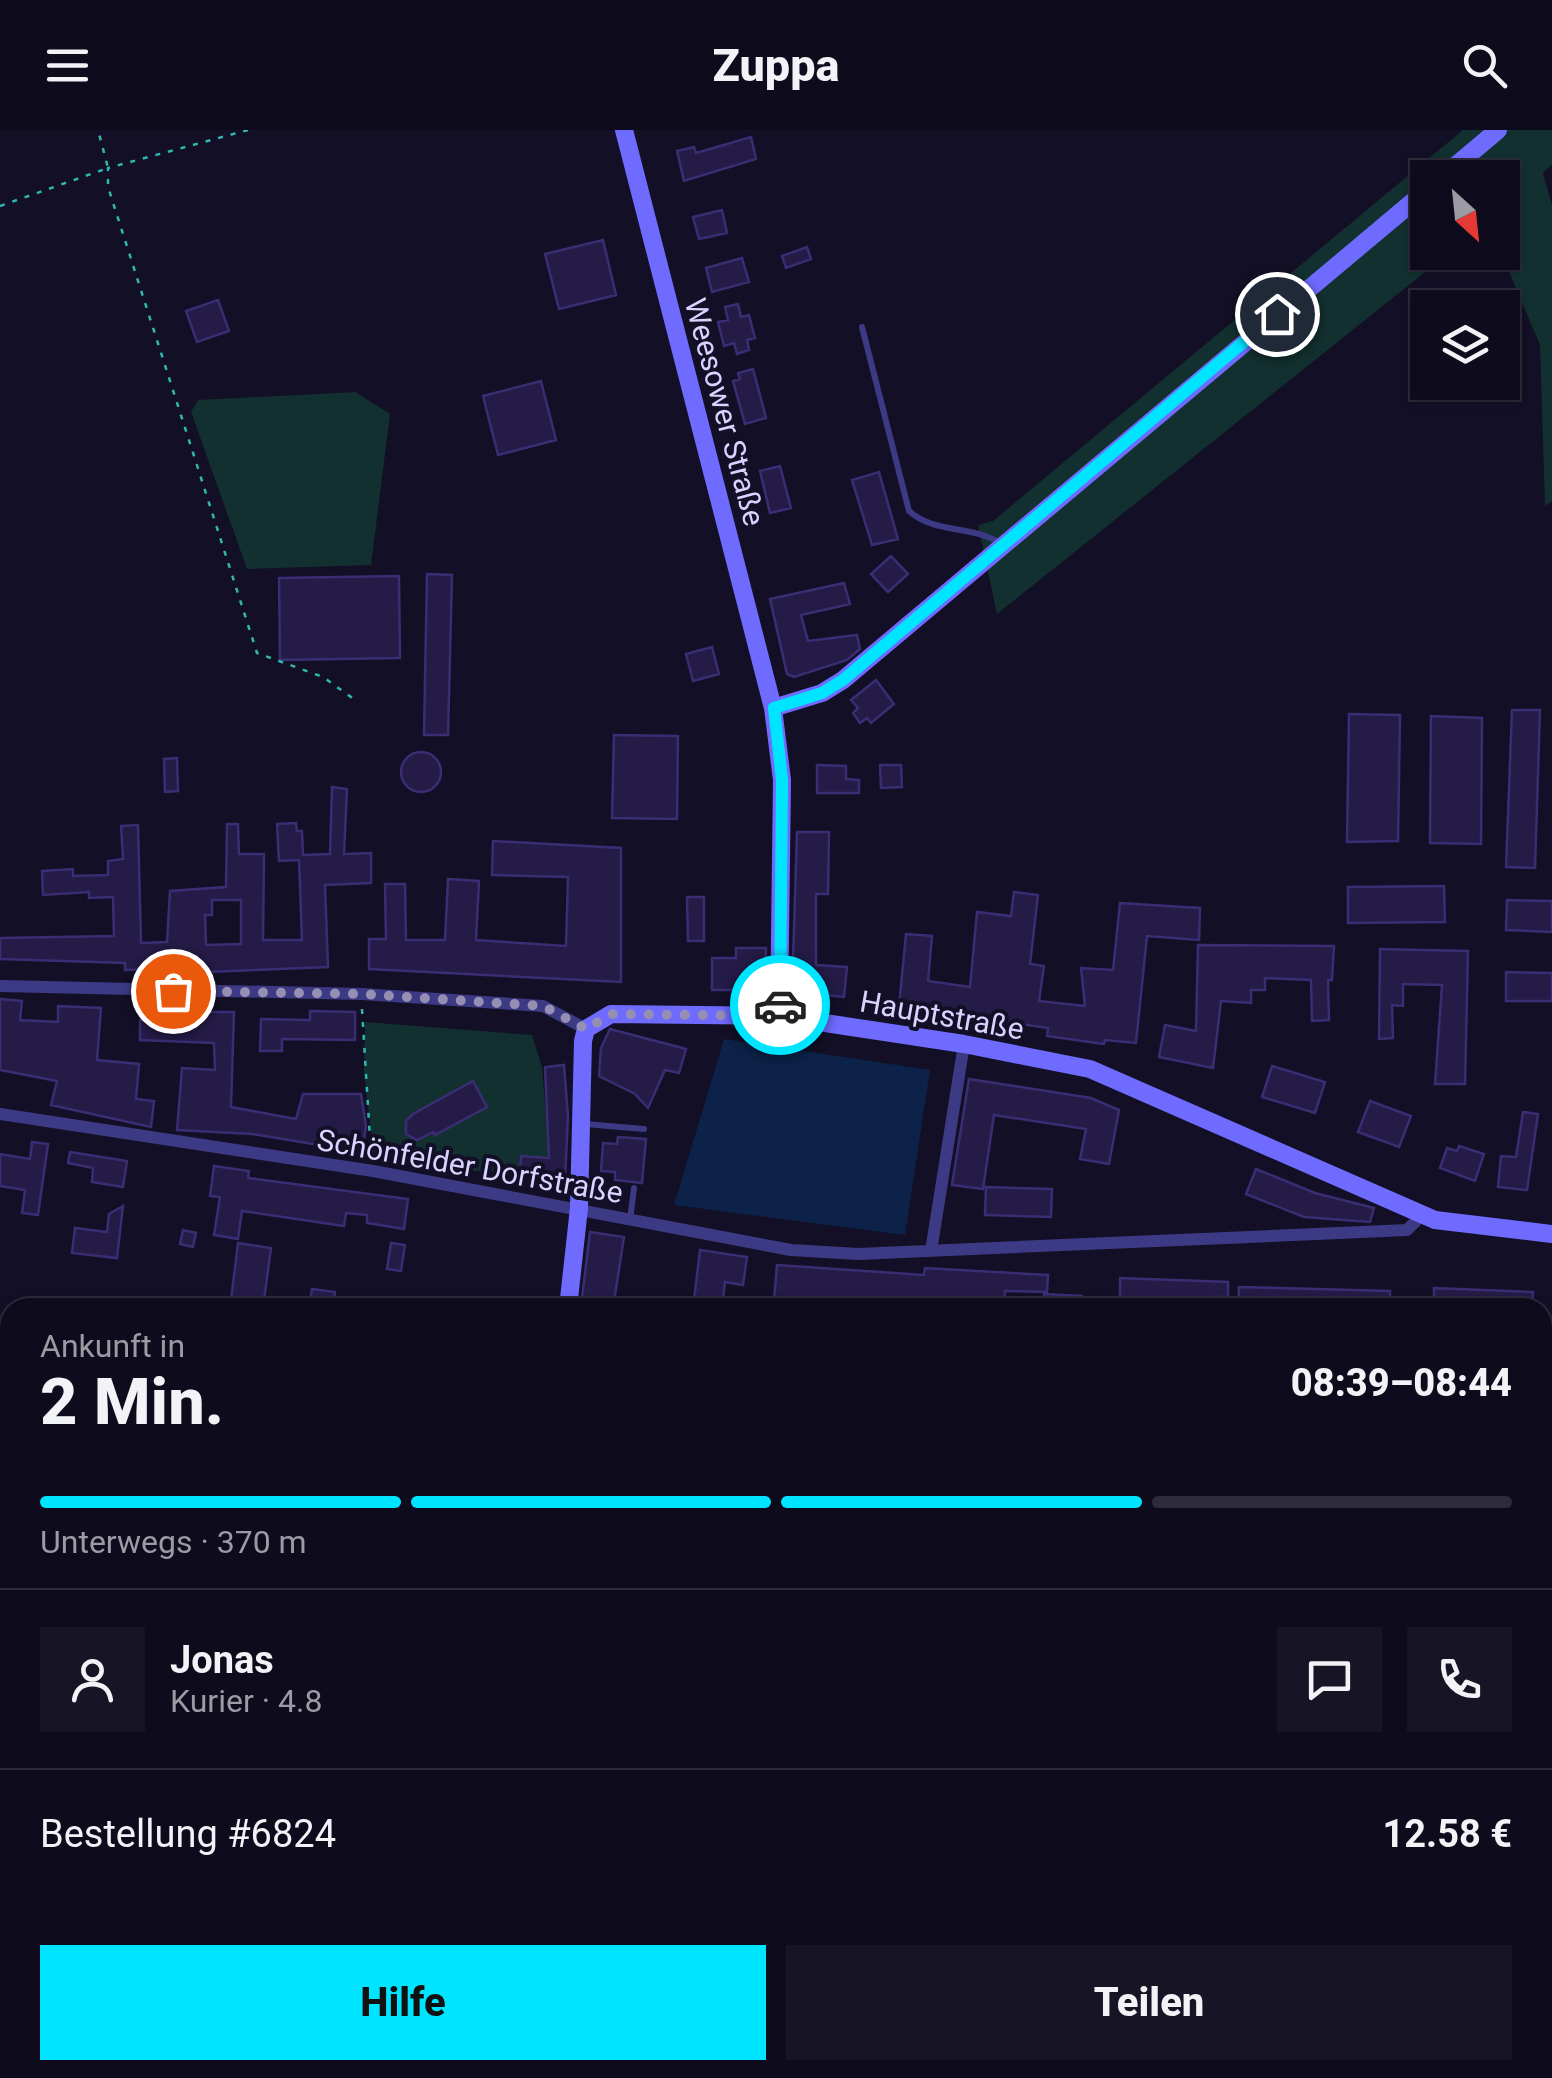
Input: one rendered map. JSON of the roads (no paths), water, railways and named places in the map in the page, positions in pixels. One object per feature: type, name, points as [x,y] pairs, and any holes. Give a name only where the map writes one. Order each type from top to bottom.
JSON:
[{"type":"main road","name":"Weesower Straße","points":[[624,130],[774,708],[782,780],[780,1016]]},
{"type":"main road","points":[[1462,160],[1498,130]]},
{"type":"main road","points":[[774,708],[822,693],[843,680],[1410,204]]},
{"type":"main road","name":"Hauptstraße","points":[[586,1029],[612,1014],[780,1016],[964,1044],[1090,1069],[1422,1216],[1465,1227],[1552,1234]]},
{"type":"main road","points":[[569,1298],[579,1208],[586,1029]]},
{"type":"street","points":[[0,986],[362,994],[543,1006],[586,1029]]},
{"type":"street","points":[[931,1251],[964,1044]]},
{"type":"street","name":"Schönfelder Dorfstraße","points":[[0,1114],[372,1172],[791,1250],[858,1254],[1407,1230],[1422,1216]]},
{"type":"lane","points":[[862,327],[909,511],[923,524],[977,532],[1002,545]]},
{"type":"lane","points":[[581,1124],[644,1129]]},
{"type":"lane","points":[[630,1220],[634,1188]]},
{"type":"water","points":[[724,1039],[930,1070],[905,1235],[674,1205]]}]
